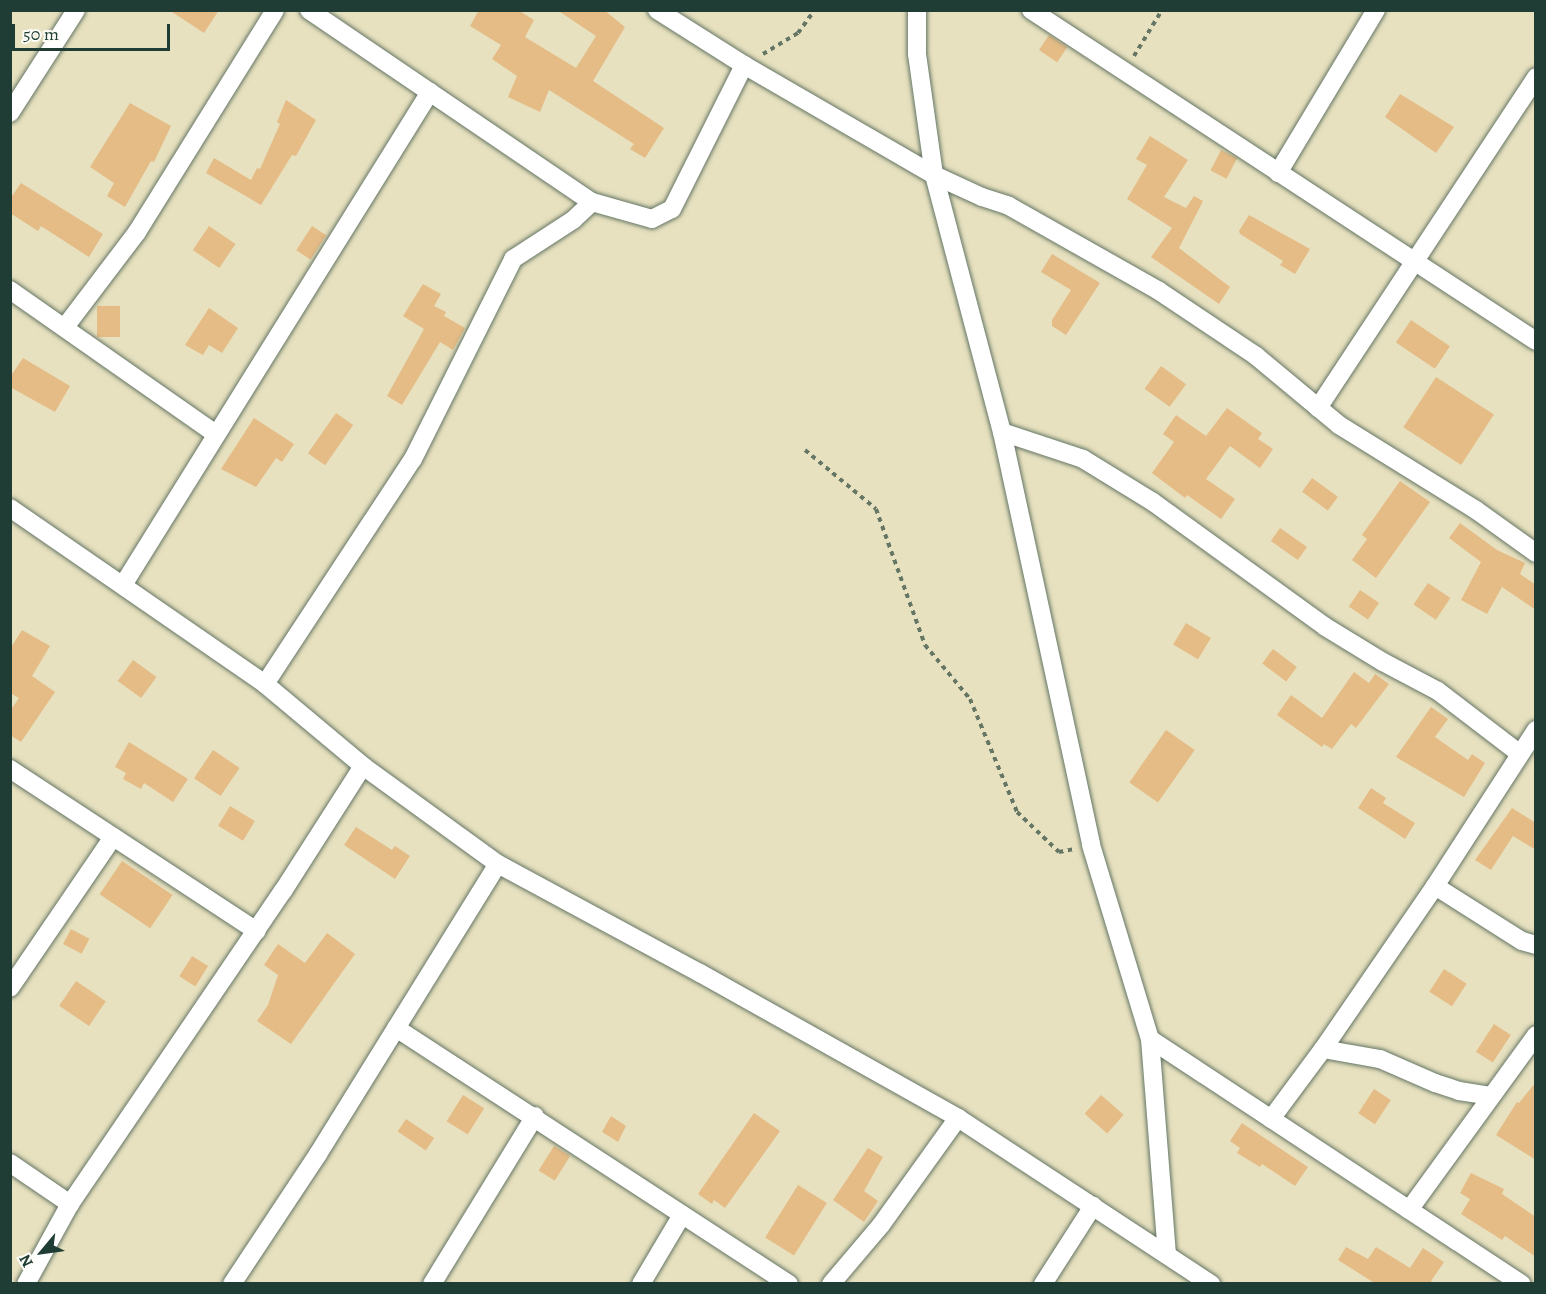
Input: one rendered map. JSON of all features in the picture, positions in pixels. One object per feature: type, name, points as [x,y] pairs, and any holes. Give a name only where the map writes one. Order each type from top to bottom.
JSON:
[{"type":"street","points":[[10,113],[76,10]]},
{"type":"street","points":[[65,327],[137,232],[275,10]]},
{"type":"street","points":[[309,10],[592,202],[652,219],[672,209],[744,65]]},
{"type":"street","points":[[657,10],[744,65],[934,175],[982,197],[1009,206],[1160,291],[1256,356],[1318,408],[1356,435],[1476,510],[1536,553]]},
{"type":"street","points":[[917,10],[917,54],[934,175],[1002,432],[1091,845],[1150,1039],[1167,1254]]},
{"type":"street","points":[[1031,10],[1536,341]]},
{"type":"street","points":[[1278,173],[1376,10]]},
{"type":"street","points":[[1318,408],[1536,77]]},
{"type":"street","points":[[123,585],[430,92]]},
{"type":"street","points":[[265,684],[413,459],[513,259],[573,220],[592,202]]},
{"type":"street","points":[[10,290],[216,434]]},
{"type":"street","points":[[1002,432],[1083,459],[1153,501],[1324,626],[1437,691],[1520,754]]},
{"type":"street","points":[[10,508],[265,684],[363,766],[498,864],[710,978],[958,1118],[1211,1284]]},
{"type":"street","points":[[1271,1119],[1323,1049],[1435,886],[1536,730]]},
{"type":"street","points":[[26,1284],[70,1204],[256,931],[363,766]]},
{"type":"street","points":[[10,769],[256,931]]},
{"type":"street","points":[[10,988],[113,837]]},
{"type":"street","points":[[232,1284],[498,864]]},
{"type":"street","points":[[1435,886],[1522,941],[1536,945]]},
{"type":"street","points":[[396,1028],[535,1116],[789,1284]]},
{"type":"street","points":[[1409,1210],[1489,1096],[1536,1035]]},
{"type":"street","points":[[1150,1039],[1521,1284]]},
{"type":"street","points":[[1323,1049],[1380,1059],[1435,1083],[1459,1091],[1489,1096]]},
{"type":"street","points":[[432,1284],[535,1116]]},
{"type":"street","points":[[831,1284],[881,1225],[958,1118]]},
{"type":"street","points":[[10,1163],[70,1204]]},
{"type":"street","points":[[1042,1284],[1093,1206]]},
{"type":"street","points":[[641,1284],[682,1215]]},
{"type":"path","points":[[744,65],[798,33],[815,10]]},
{"type":"path","points":[[1124,72],[1162,10]]},
{"type":"path","points":[[805,450],[876,509],[925,645],[970,699],[1017,812],[1059,852],[1091,845]]},
{"type":"building","points":[[169,10],[219,10],[204,33]]},
{"type":"building","points":[[479,10],[518,10],[534,20],[525,37],[576,68],[596,36],[557,10],[604,10],[625,27],[593,81],[664,128],[645,158],[630,149],[634,144],[549,90],[540,112],[508,97],[517,76],[492,59],[501,45],[470,26]]},
{"type":"building","points":[[1049,35],[1067,47],[1057,62],[1039,50]]},
{"type":"building","points":[[1400,94],[1454,127],[1436,153],[1385,117]]},
{"type":"building","points":[[286,100],[316,120],[296,156],[292,155],[261,205],[206,173],[214,158],[251,180],[257,168],[260,169],[280,124],[277,122]]},
{"type":"building","points":[[130,103],[171,126],[154,162],[151,161],[125,207],[107,196],[114,183],[90,167]]},
{"type":"building","points":[[1150,136],[1188,160],[1164,197],[1186,208],[1194,196],[1203,201],[1179,248],[1230,287],[1219,304],[1151,257],[1172,228],[1127,199],[1147,165],[1136,159]]},
{"type":"building","points":[[1221,150],[1237,158],[1227,179],[1211,170]]},
{"type":"building","points":[[21,183],[103,234],[89,257],[41,226],[38,231],[10,213],[10,199]]},
{"type":"building","points":[[1249,215],[1310,249],[1295,274],[1280,265],[1283,261],[1240,234],[1239,231]]},
{"type":"building","points":[[209,226],[236,244],[219,268],[193,250]]},
{"type":"building","points":[[312,226],[326,235],[310,260],[296,250]]},
{"type":"building","points":[[1052,254],[1100,283],[1066,335],[1052,326],[1052,320],[1071,290],[1041,272]]},
{"type":"building","points":[[423,284],[441,294],[434,306],[446,312],[444,316],[465,328],[453,350],[440,342],[402,405],[387,396],[424,329],[403,316]]},
{"type":"building","points":[[97,306],[120,306],[120,337],[97,337]]},
{"type":"building","points":[[209,308],[238,328],[222,353],[209,345],[203,355],[185,345]]},
{"type":"building","points":[[1411,320],[1450,346],[1435,369],[1396,342]]},
{"type":"building","points":[[23,358],[70,386],[55,412],[10,387],[10,377]]},
{"type":"building","points":[[1161,366],[1186,384],[1170,407],[1145,389]]},
{"type":"building","points":[[1436,377],[1494,415],[1461,465],[1403,427]]},
{"type":"building","points":[[1227,408],[1262,433],[1258,439],[1273,449],[1260,468],[1230,446],[1206,479],[1235,499],[1221,519],[1187,495],[1185,498],[1152,473],[1174,442],[1163,434],[1176,415],[1206,436]]},
{"type":"building","points":[[336,413],[353,425],[325,465],[308,453]]},
{"type":"building","points":[[254,418],[294,444],[282,462],[276,458],[256,487],[221,469]]},
{"type":"building","points":[[1312,478],[1338,497],[1328,511],[1302,492]]},
{"type":"building","points":[[1400,481],[1430,502],[1376,578],[1352,560],[1367,539],[1362,535]]},
{"type":"building","points":[[1460,523],[1497,550],[1525,563],[1520,574],[1536,585],[1536,610],[1502,587],[1487,614],[1461,600],[1481,562],[1449,538]]},
{"type":"building","points":[[1280,528],[1307,547],[1298,560],[1271,541]]},
{"type":"building","points":[[1428,583],[1450,598],[1436,620],[1413,605]]},
{"type":"building","points":[[1360,590],[1379,603],[1368,619],[1349,607]]},
{"type":"building","points":[[1186,623],[1211,638],[1198,659],[1173,644]]},
{"type":"building","points":[[22,630],[50,646],[32,676],[55,692],[21,742],[10,735],[10,711],[19,698],[10,693],[10,649]]},
{"type":"building","points":[[1273,649],[1297,667],[1286,681],[1262,663]]},
{"type":"building","points":[[133,660],[156,677],[141,698],[118,681]]},
{"type":"building","points":[[1354,672],[1369,683],[1375,674],[1389,684],[1356,728],[1351,724],[1332,749],[1324,744],[1322,747],[1277,715],[1291,695],[1322,718]]},
{"type":"building","points":[[1431,707],[1448,719],[1435,737],[1468,760],[1472,754],[1485,763],[1464,797],[1396,757]]},
{"type":"building","points":[[1166,730],[1195,750],[1158,803],[1129,782]]},
{"type":"building","points":[[129,742],[188,779],[173,802],[144,783],[141,789],[123,779],[126,773],[115,767]]},
{"type":"building","points":[[213,750],[240,768],[221,796],[194,778]]},
{"type":"building","points":[[1371,788],[1386,798],[1383,803],[1415,823],[1405,839],[1358,808]]},
{"type":"building","points":[[230,806],[255,821],[243,841],[218,826]]},
{"type":"building","points":[[1512,808],[1536,823],[1536,850],[1513,836],[1491,870],[1475,860]]},
{"type":"building","points":[[356,827],[392,850],[395,846],[410,856],[395,879],[344,845]]},
{"type":"building","points":[[122,861],[173,895],[150,928],[100,894]]},
{"type":"building","points":[[71,929],[90,939],[82,954],[63,944]]},
{"type":"building","points":[[327,933],[355,954],[291,1044],[257,1021],[268,1005],[278,975],[264,965],[278,944],[305,963]]},
{"type":"building","points":[[192,956],[208,966],[195,986],[179,976]]},
{"type":"building","points":[[1444,969],[1467,984],[1452,1006],[1429,992]]},
{"type":"building","points":[[76,981],[106,1001],[89,1026],[59,1006]]},
{"type":"building","points":[[1494,1024],[1511,1035],[1493,1063],[1476,1052]]},
{"type":"building","points":[[1536,1082],[1536,1160],[1496,1135],[1517,1102],[1519,1103]]},
{"type":"building","points":[[1374,1089],[1391,1100],[1375,1124],[1358,1113]]},
{"type":"building","points":[[463,1095],[484,1108],[468,1135],[447,1121]]},
{"type":"building","points":[[1101,1095],[1124,1115],[1107,1134],[1085,1114]]},
{"type":"building","points":[[754,1113],[780,1131],[725,1208],[714,1200],[712,1204],[698,1194]]},
{"type":"building","points":[[611,1116],[626,1126],[618,1142],[602,1132]]},
{"type":"building","points":[[406,1119],[434,1138],[426,1150],[398,1131]]},
{"type":"building","points":[[1242,1123],[1308,1167],[1295,1186],[1262,1164],[1260,1167],[1237,1153],[1240,1148],[1230,1141]]},
{"type":"building","points":[[554,1146],[570,1156],[555,1181],[539,1171]]},
{"type":"building","points":[[868,1148],[883,1157],[864,1191],[878,1201],[864,1222],[833,1200]]},
{"type":"building","points":[[1471,1173],[1504,1189],[1502,1194],[1536,1217],[1536,1257],[1505,1236],[1502,1240],[1461,1214],[1470,1199],[1460,1193]]},
{"type":"building","points":[[798,1185],[827,1203],[794,1256],[765,1238]]},
{"type":"building","points":[[1346,1247],[1368,1259],[1376,1247],[1410,1268],[1423,1248],[1444,1262],[1431,1281],[1434,1284],[1376,1284],[1338,1260]]}]
